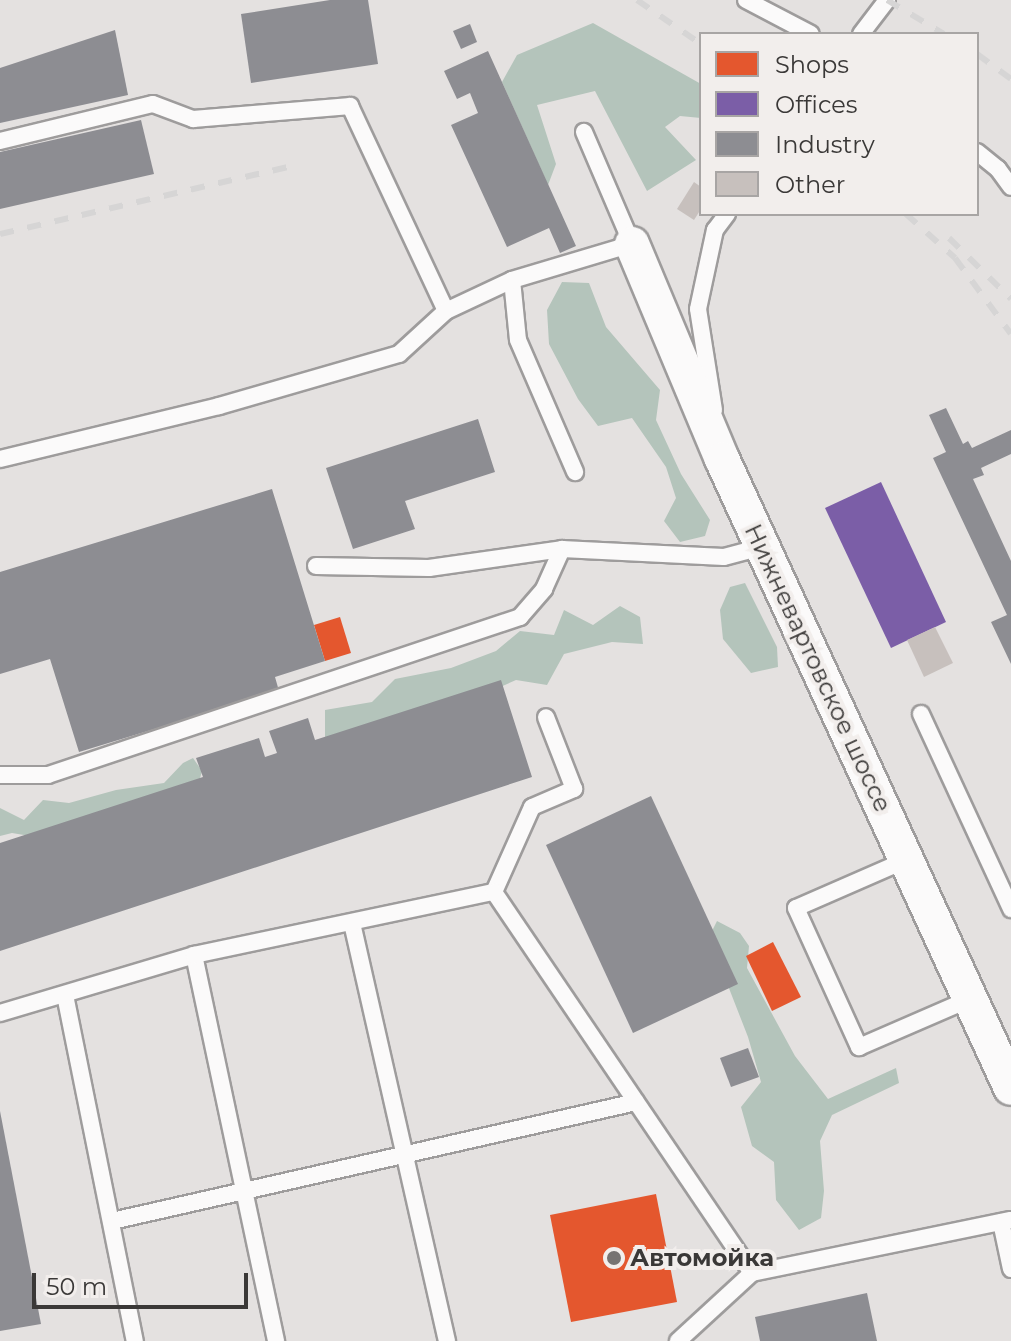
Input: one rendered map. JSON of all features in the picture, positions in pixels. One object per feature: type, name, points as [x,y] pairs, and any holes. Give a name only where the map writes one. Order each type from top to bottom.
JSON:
[{"type":"street","name":"Нижневартовское шоссе","points":[[632,244],[762,547],[970,999],[1007,1068]]},
{"type":"lane","points":[[746,0],[807,32]]},
{"type":"lane","points":[[863,32],[887,0]]},
{"type":"lane","points":[[0,141],[153,104],[193,119],[350,106],[446,311]]},
{"type":"lane","points":[[0,459],[219,406],[399,354],[446,311],[512,280],[632,244],[584,132]]},
{"type":"lane","points":[[979,154],[998,169],[1011,187]]},
{"type":"lane","points":[[722,459],[698,309],[715,230],[726,216]]},
{"type":"lane","points":[[512,280],[518,340],[575,472]]},
{"type":"lane","points":[[316,566],[429,568],[562,549],[724,557],[762,547]]},
{"type":"lane","points":[[0,775],[48,775],[520,617],[544,589],[562,549]]},
{"type":"lane","points":[[921,714],[1011,909]]},
{"type":"lane","points":[[494,892],[532,807],[574,789],[546,717]]},
{"type":"lane","points":[[906,860],[796,908],[859,1047],[970,999]]},
{"type":"lane","points":[[0,1013],[194,955],[494,892]]},
{"type":"lane","points":[[494,892],[752,1273]]},
{"type":"lane","points":[[352,923],[447,1341]]},
{"type":"lane","points":[[194,955],[275,1341]]},
{"type":"lane","points":[[65,995],[135,1341]]},
{"type":"lane","points":[[112,1221],[636,1102]]},
{"type":"lane","points":[[678,1341],[752,1273],[1006,1221],[1011,1269]]},
{"type":"shaded area","points":[[593,23],[699,83],[699,118],[680,116],[665,127],[696,160],[647,191],[595,91],[537,105],[556,164],[548,185],[502,82],[517,55]]},
{"type":"shaded area","points":[[562,282],[589,283],[606,327],[660,390],[656,420],[681,474],[710,520],[705,536],[680,542],[664,521],[676,498],[666,467],[632,418],[598,426],[578,399],[549,344],[547,310]]},
{"type":"shaded area","points":[[745,583],[777,647],[778,667],[751,673],[723,639],[720,610],[730,587]]},
{"type":"shaded area","points":[[620,606],[640,617],[643,644],[612,642],[564,654],[547,685],[516,680],[480,696],[325,738],[325,710],[372,702],[395,679],[451,668],[496,651],[520,631],[554,635],[564,610],[593,625]]},
{"type":"shaded area","points":[[193,758],[202,771],[197,790],[42,838],[12,833],[0,836],[0,808],[24,820],[43,800],[69,803],[116,790],[164,783],[183,763]]},
{"type":"shaded area","points":[[717,921],[740,933],[749,946],[747,968],[795,1056],[828,1099],[896,1068],[899,1083],[832,1115],[820,1141],[824,1191],[821,1218],[799,1230],[776,1200],[774,1162],[752,1146],[741,1107],[761,1082],[748,1037],[709,937]]},
{"type":"building: Shops","points":[[340,617],[351,653],[325,661],[314,625]]},
{"type":"building: Shops","points":[[773,942],[801,997],[772,1011],[746,956]]},
{"type":"building: Shops","name":"Автомойка","points":[[656,1194],[677,1302],[571,1322],[550,1215]]},
{"type":"building: Offices","points":[[881,482],[946,622],[891,648],[825,508]]},
{"type":"building: Industry","points":[[330,0],[368,0],[378,64],[251,83],[241,14]]},
{"type":"building: Industry","points":[[470,24],[477,42],[461,49],[453,31]]},
{"type":"building: Industry","points":[[115,30],[128,95],[0,123],[0,68]]},
{"type":"building: Industry","points":[[488,51],[576,246],[560,253],[549,228],[507,247],[451,125],[478,113],[470,93],[457,99],[444,71]]},
{"type":"building: Industry","points":[[141,120],[154,174],[0,209],[0,152]]},
{"type":"building: Industry","points":[[946,408],[963,444],[968,441],[972,448],[1011,430],[1011,454],[981,468],[984,475],[973,479],[1011,561],[1011,664],[991,622],[1007,615],[933,458],[946,452],[929,415]]},
{"type":"building: Industry","points":[[478,419],[495,472],[405,501],[415,529],[353,549],[326,468]]},
{"type":"building: Industry","points":[[272,489],[325,661],[275,677],[279,691],[79,752],[50,659],[0,674],[0,572]]},
{"type":"building: Industry","points":[[501,680],[532,777],[0,951],[0,843],[203,777],[196,758],[259,738],[265,757],[277,753],[269,731],[308,718],[315,740]]},
{"type":"building: Industry","points":[[651,796],[738,984],[633,1033],[546,845]]},
{"type":"building: Industry","points":[[748,1048],[759,1077],[731,1087],[720,1058]]},
{"type":"building: Industry","points":[[0,1111],[41,1324],[0,1331]]},
{"type":"building: Industry","points":[[867,1293],[877,1341],[760,1341],[755,1317]]},
{"type":"building: Other","points":[[694,182],[699,186],[699,212],[694,220],[677,209]]},
{"type":"building: Other","points":[[935,627],[953,663],[924,677],[907,640]]},
{"type":"railway","points":[[637,0],[699,43]]},
{"type":"railway","points":[[887,0],[941,32]]},
{"type":"railway","points":[[979,55],[1011,79]]},
{"type":"railway","points":[[0,234],[292,166]]},
{"type":"railway","points":[[908,216],[955,258],[1011,334]]},
{"type":"railway","points":[[949,238],[1011,299]]},
{"type":"place","name":"Автомойка","points":[[614,1258]]}]
